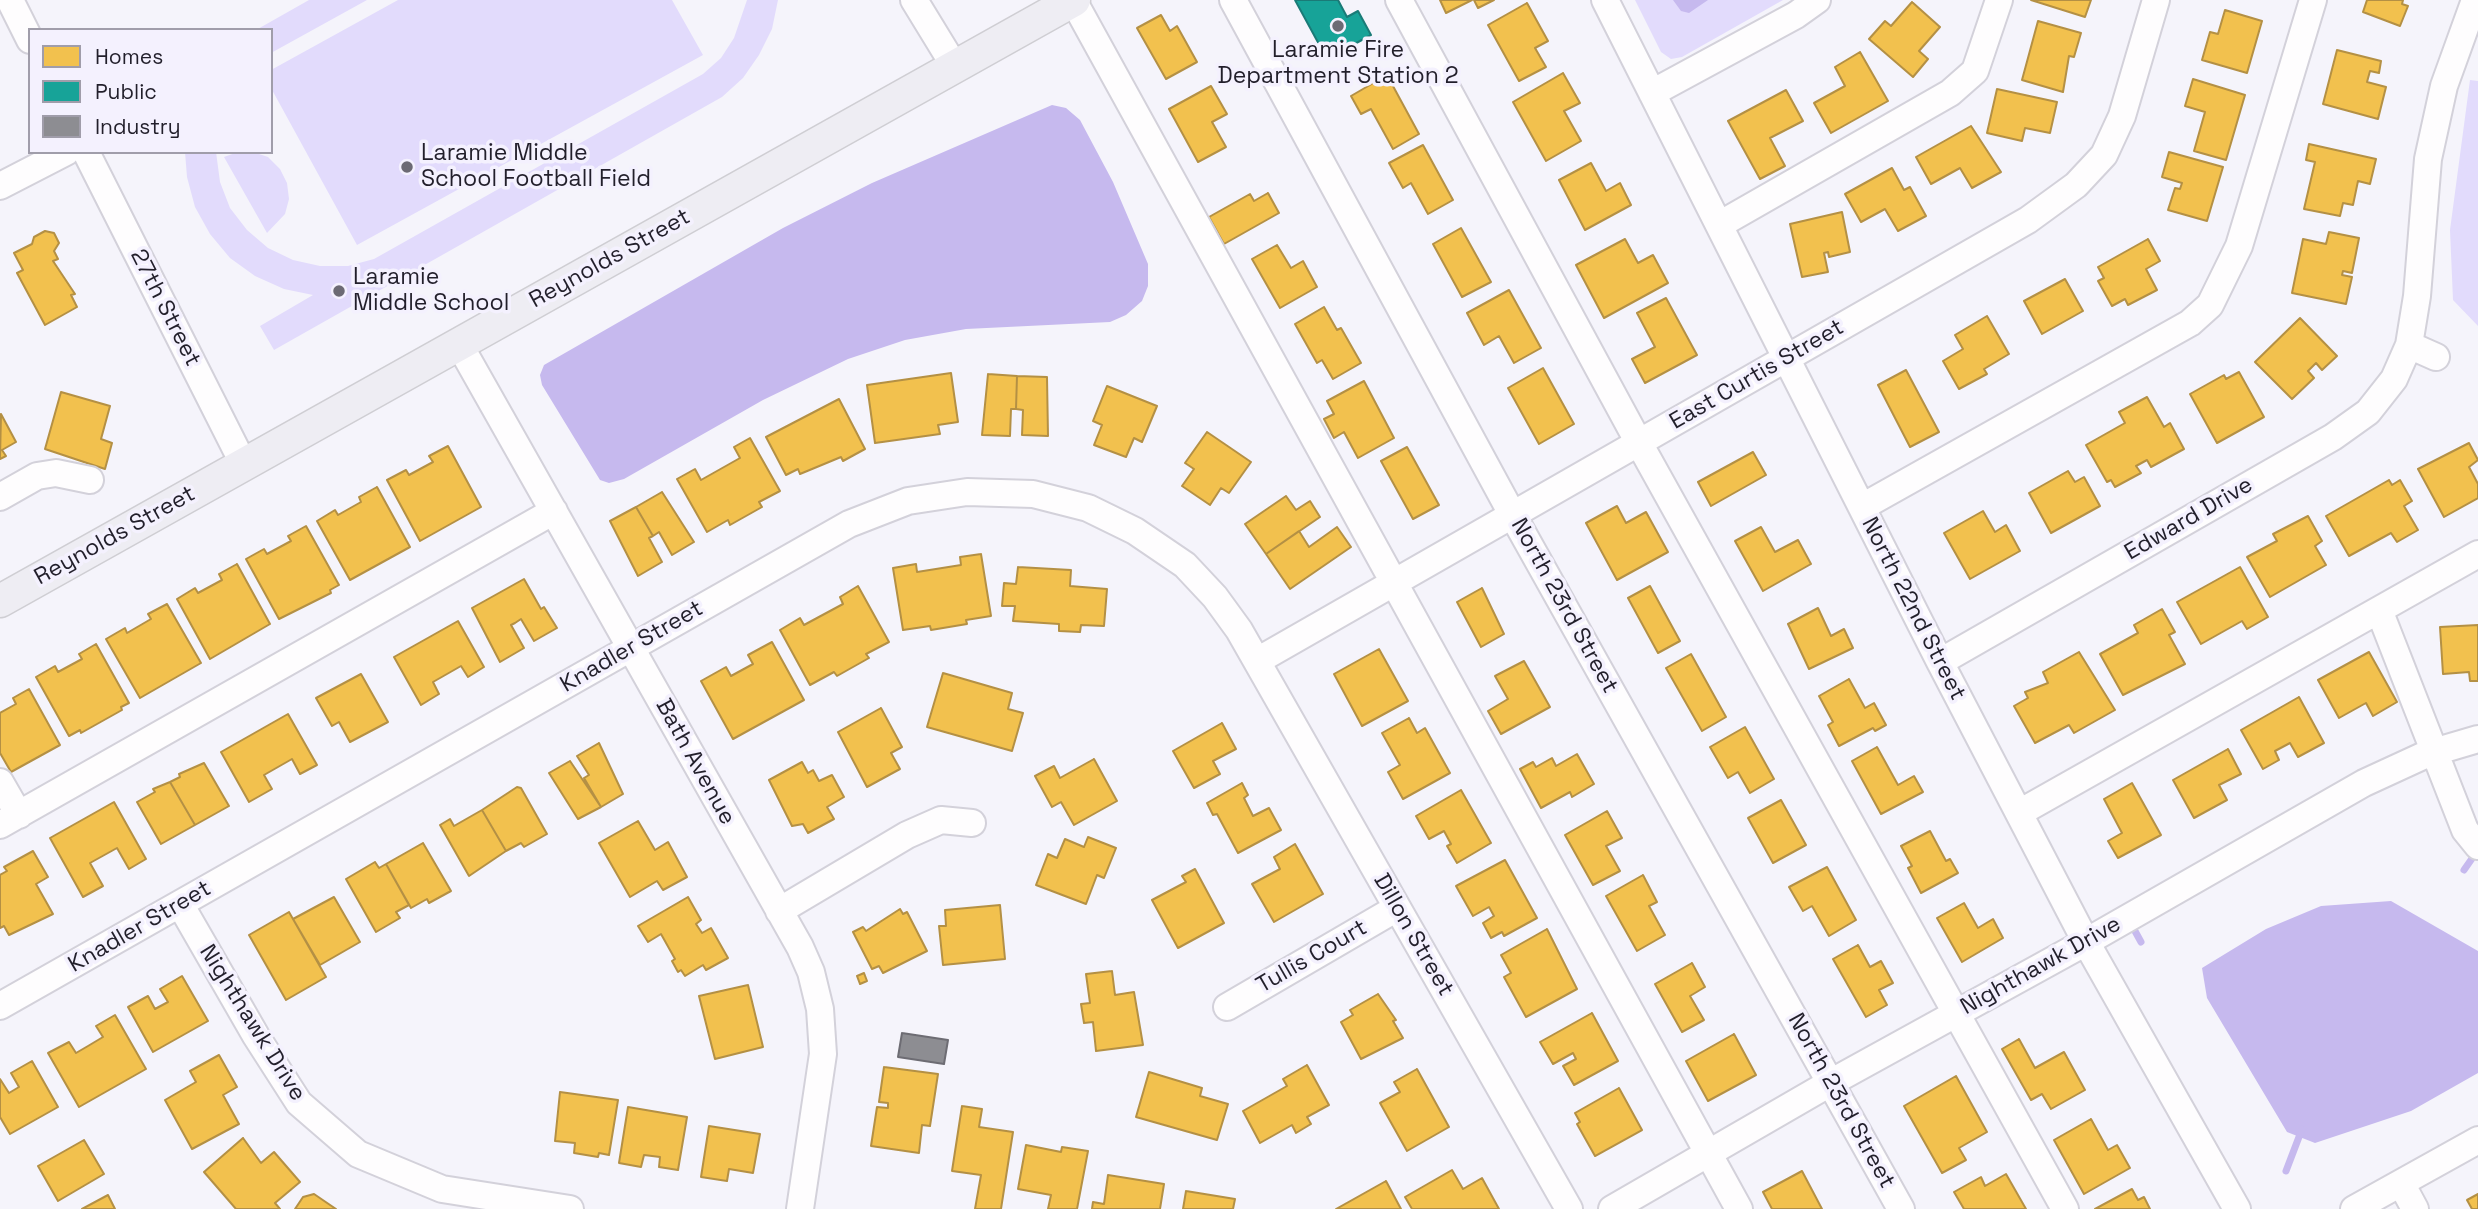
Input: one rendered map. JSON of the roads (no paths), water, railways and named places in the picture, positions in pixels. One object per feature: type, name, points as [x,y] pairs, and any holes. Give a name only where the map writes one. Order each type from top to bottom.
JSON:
[{"type":"main road","name":"Reynolds Street","points":[[2,597],[244,465],[1073,0]]},
{"type":"street","points":[[10,0],[28,36]]},
{"type":"street","points":[[914,0],[955,67]]},
{"type":"street","points":[[1073,0],[1739,1209]]},
{"type":"street","name":"North 23rd Street","points":[[1233,0],[1512,514],[1901,1209]]},
{"type":"street","points":[[1399,0],[1639,443],[2065,1209]]},
{"type":"street","name":"North 22nd Street","points":[[1605,0],[1940,662],[2087,942],[2237,1209]]},
{"type":"street","points":[[1652,93],[1796,15],[1817,0]]},
{"type":"street","points":[[1719,225],[1950,93],[1975,71],[2000,0]]},
{"type":"street","name":"East Curtis Street","points":[[1257,661],[1392,581],[2028,220],[2076,185],[2104,155],[2122,116],[2156,0]]},
{"type":"street","points":[[1862,507],[2159,341],[2190,323],[2210,305],[2239,246],[2313,0]]},
{"type":"street","name":"Edward Drive","points":[[1940,662],[2333,437],[2368,412],[2394,379],[2409,345],[2417,296],[2428,159],[2444,86],[2475,0]]},
{"type":"street","points":[[0,186],[62,154]]},
{"type":"street","name":"27th Street","points":[[87,154],[244,465]]},
{"type":"street","name":"Bath Avenue","points":[[459,344],[811,972],[820,1009],[823,1054],[800,1209]]},
{"type":"street","points":[[2409,345],[2437,357]]},
{"type":"street","points":[[0,497],[37,476],[56,473],[90,480]]},
{"type":"street","name":"Knadler Street","points":[[0,1006],[849,524],[908,501],[967,492],[1033,494],[1088,508],[1135,531],[1185,565],[1215,597],[1257,661]]},
{"type":"street","points":[[0,782],[9,820],[554,511]]},
{"type":"street","points":[[2019,813],[2478,554]]},
{"type":"street","points":[[2379,610],[2465,830],[2478,846]]},
{"type":"street","name":"Dillon Street","points":[[1257,661],[1569,1209]]},
{"type":"street","name":"Nighthawk Drive","points":[[1612,1209],[1830,1083],[2087,942],[2364,783],[2433,752],[2478,739]]},
{"type":"street","points":[[779,911],[930,825],[941,820],[972,823]]},
{"type":"street","name":"Nighthawk Drive","points":[[180,904],[256,1036],[299,1103],[358,1154],[442,1189],[570,1209]]},
{"type":"street","name":"Tullis Court","points":[[1227,1007],[1397,908]]},
{"type":"street","points":[[2354,1209],[2478,1140]]},
{"type":"street","points":[[2401,1183],[2415,1209]]},
{"type":"waterway","points":[[2464,870],[2478,850]]},
{"type":"waterway","points":[[2130,922],[2141,942]]},
{"type":"waterway","points":[[2286,1171],[2302,1129]]},
{"type":"place","name":"Laramie Fire Department Station 2","points":[[1338,26]]},
{"type":"place","name":"Laramie Middle School Football Field","points":[[407,167]]},
{"type":"place","name":"Laramie Middle School","points":[[339,291]]}]
